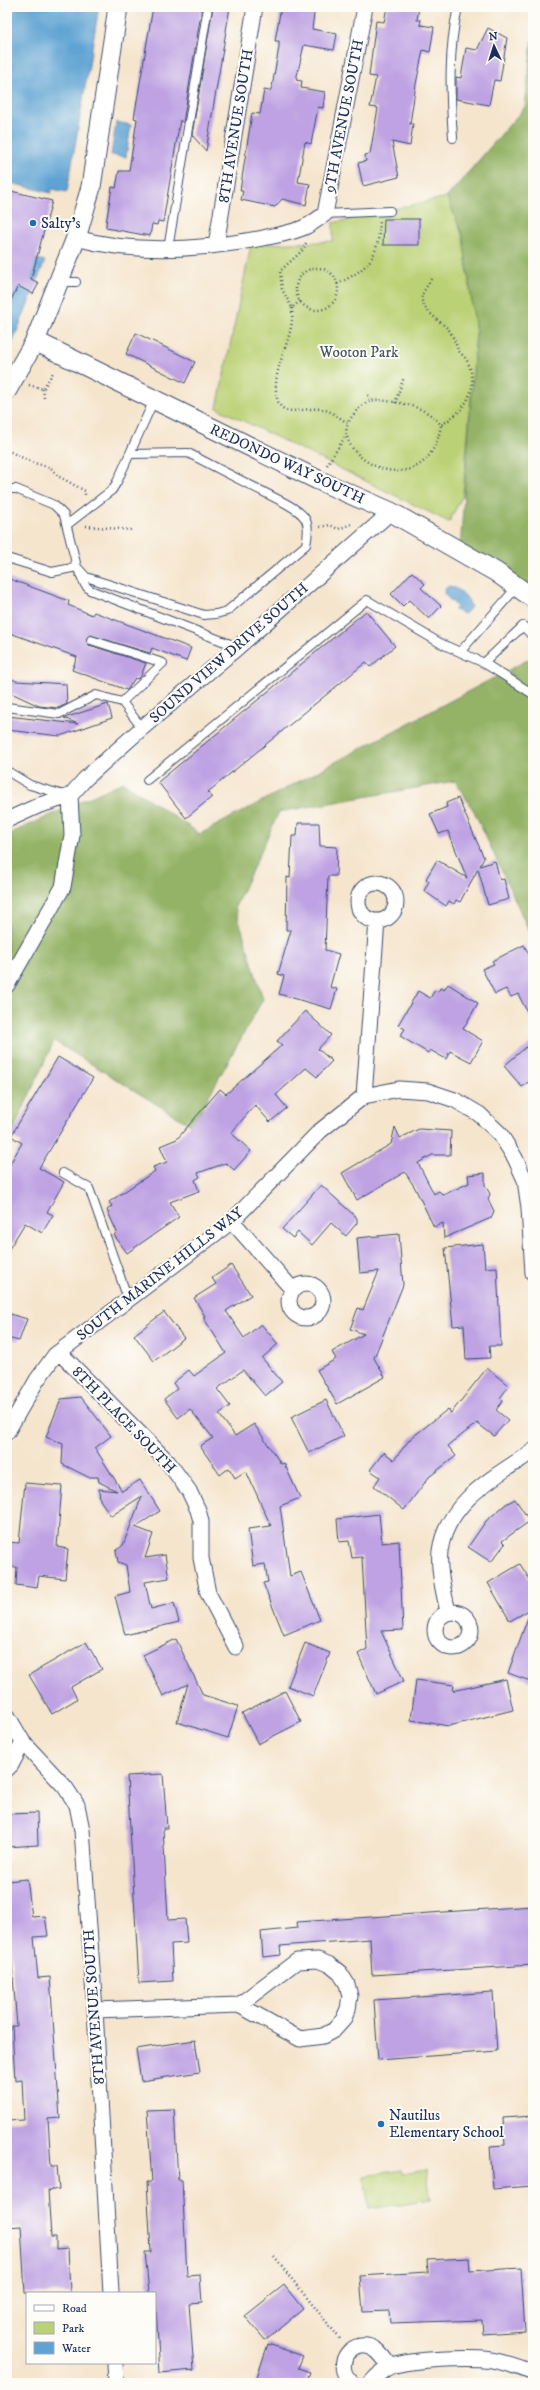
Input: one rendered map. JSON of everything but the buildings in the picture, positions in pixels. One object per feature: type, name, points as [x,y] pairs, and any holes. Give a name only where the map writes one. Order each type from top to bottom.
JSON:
[{"type":"street","points":[[7,390],[68,282],[76,238],[91,187],[118,7]]},
{"type":"street","name":"8TH AVENUE SOUTH","points":[[216,245],[255,7]]},
{"type":"street","name":"9TH AVENUE SOUTH","points":[[316,220],[365,7]]},
{"type":"street","points":[[76,238],[112,246],[168,249],[216,245],[278,235],[316,220]]},
{"type":"street","name":"REDONDO WAY SOUTH","points":[[34,340],[318,480],[391,512],[466,554],[533,598]]},
{"type":"street","name":"SOUND VIEW DRIVE SOUTH","points":[[70,796],[85,779],[142,728],[238,647],[391,512]]},
{"type":"street","points":[[7,820],[40,805],[70,796],[72,834],[63,887],[7,985]]},
{"type":"street","points":[[377,921],[364,1096],[399,1089],[428,1091],[455,1100],[479,1114],[500,1134],[515,1158],[525,1180],[529,1208],[533,1273]]},
{"type":"street","name":"SOUTH MARINE HILLS WAY","points":[[7,1432],[37,1380],[59,1352],[232,1221],[320,1132],[364,1096]]},
{"type":"street","points":[[232,1221],[293,1290]]},
{"type":"street","name":"8TH PLACE SOUTH","points":[[59,1352],[168,1462],[189,1491],[201,1521],[201,1558],[208,1593],[236,1647]]},
{"type":"street","points":[[448,1612],[442,1583],[440,1552],[448,1524],[465,1500],[533,1451]]},
{"type":"street","points":[[7,1715],[23,1742],[11,1765],[7,1769]]},
{"type":"street","name":"8TH AVENUE SOUTH","points":[[23,1742],[65,1787],[77,1805],[82,1830],[95,2010],[111,2292]]},
{"type":"street","points":[[95,2010],[239,2004],[300,2039],[323,2036],[334,2030],[343,2020],[348,2009],[350,1996],[343,1978],[330,1965],[318,1960],[297,1961],[239,2004]]},
{"type":"street","points":[[352,2383],[344,2374],[343,2368],[345,2356],[356,2347],[370,2347],[376,2350],[390,2366]]},
{"type":"street","points":[[372,2381],[390,2366],[408,2362],[474,2359],[493,2360],[533,2373]]},
{"type":"street","points":[[115,2364],[116,2383]]},
{"type":"lane","points":[[168,249],[208,7]]},
{"type":"lane","points":[[453,138],[449,73],[452,36],[458,7]]},
{"type":"lane","points":[[316,220],[390,211]]},
{"type":"lane","points":[[68,524],[112,490],[154,400]]},
{"type":"lane","points":[[78,567],[86,577],[204,615],[216,614],[227,611],[306,545],[309,532],[306,518],[297,510],[188,453],[130,454]]},
{"type":"lane","points":[[7,489],[16,489],[54,505],[64,515],[68,524],[78,567],[85,585],[90,590],[238,647]]},
{"type":"lane","points":[[7,558],[52,572],[78,567]]},
{"type":"lane","points":[[460,652],[518,587]]},
{"type":"lane","points":[[147,780],[367,600],[440,643],[484,663],[533,694]]},
{"type":"lane","points":[[484,663],[523,626],[533,638]]},
{"type":"lane","points":[[92,640],[163,663],[122,702]]},
{"type":"lane","points":[[7,707],[59,714],[96,695],[122,702],[142,728]]},
{"type":"lane","points":[[7,771],[21,781],[44,791],[70,796]]},
{"type":"lane","points":[[63,1173],[89,1188],[128,1299]]},
{"type":"path","points":[[337,284],[358,274],[373,258],[379,243],[380,212]]},
{"type":"path","points":[[316,220],[306,246],[280,271],[282,289],[292,308],[293,320],[275,385],[278,403],[290,411],[323,409],[348,423]]},
{"type":"path","points":[[312,268],[320,268],[328,271],[337,284],[335,300],[322,309],[314,310],[300,301],[296,294],[298,278],[312,268]]},
{"type":"path","points":[[431,279],[422,296],[422,302],[426,309],[448,329],[459,351],[466,359],[472,378],[468,400],[456,416],[441,425],[438,440],[432,454],[422,465],[405,472],[382,468],[360,457],[350,447],[345,430],[355,411],[370,400],[395,402],[422,409],[432,414],[441,425]]},
{"type":"path","points":[[292,308],[300,301]]},
{"type":"path","points":[[44,398],[43,389],[54,371]]},
{"type":"path","points":[[395,402],[404,377]]},
{"type":"path","points":[[25,383],[43,389]]},
{"type":"path","points":[[368,395],[370,400]]},
{"type":"path","points":[[318,480],[346,437]]},
{"type":"path","points":[[7,450],[31,462],[51,468],[58,476],[85,490],[86,526],[132,530]]},
{"type":"path","points":[[309,532],[325,525],[338,529],[356,522]]},
{"type":"path","points":[[274,2256],[350,2351]]},
{"type":"green space","points":[[532,40],[533,597],[460,550],[476,333],[463,236],[447,197],[525,107]]},
{"type":"green space","name":"Wooton Park","points":[[447,197],[463,236],[476,333],[463,495],[449,522],[217,408],[251,245],[333,241],[333,223]]},
{"type":"green space","points":[[533,657],[533,939],[474,811],[455,781],[279,812],[235,907],[263,999],[192,1126],[54,1041],[7,1144],[7,835],[123,782],[200,834]]},
{"type":"green space","points":[[401,2170],[402,2174],[426,2170],[431,2199],[369,2209],[364,2176]]},
{"type":"water","points":[[7,7],[99,7],[67,192],[52,189],[51,193],[7,182]]},
{"type":"water","points":[[116,122],[131,125],[126,157],[111,155]]},
{"type":"water","points":[[7,251],[45,261],[12,344],[7,343]]},
{"type":"water","points":[[449,586],[460,591],[466,596],[470,603],[471,607],[465,614],[454,610],[457,607],[444,594],[445,589]]},
{"type":"place","name":"Salty's","points":[[33,223]]},
{"type":"place","name":"Nautilus Elementary School","points":[[381,2124]]}]
